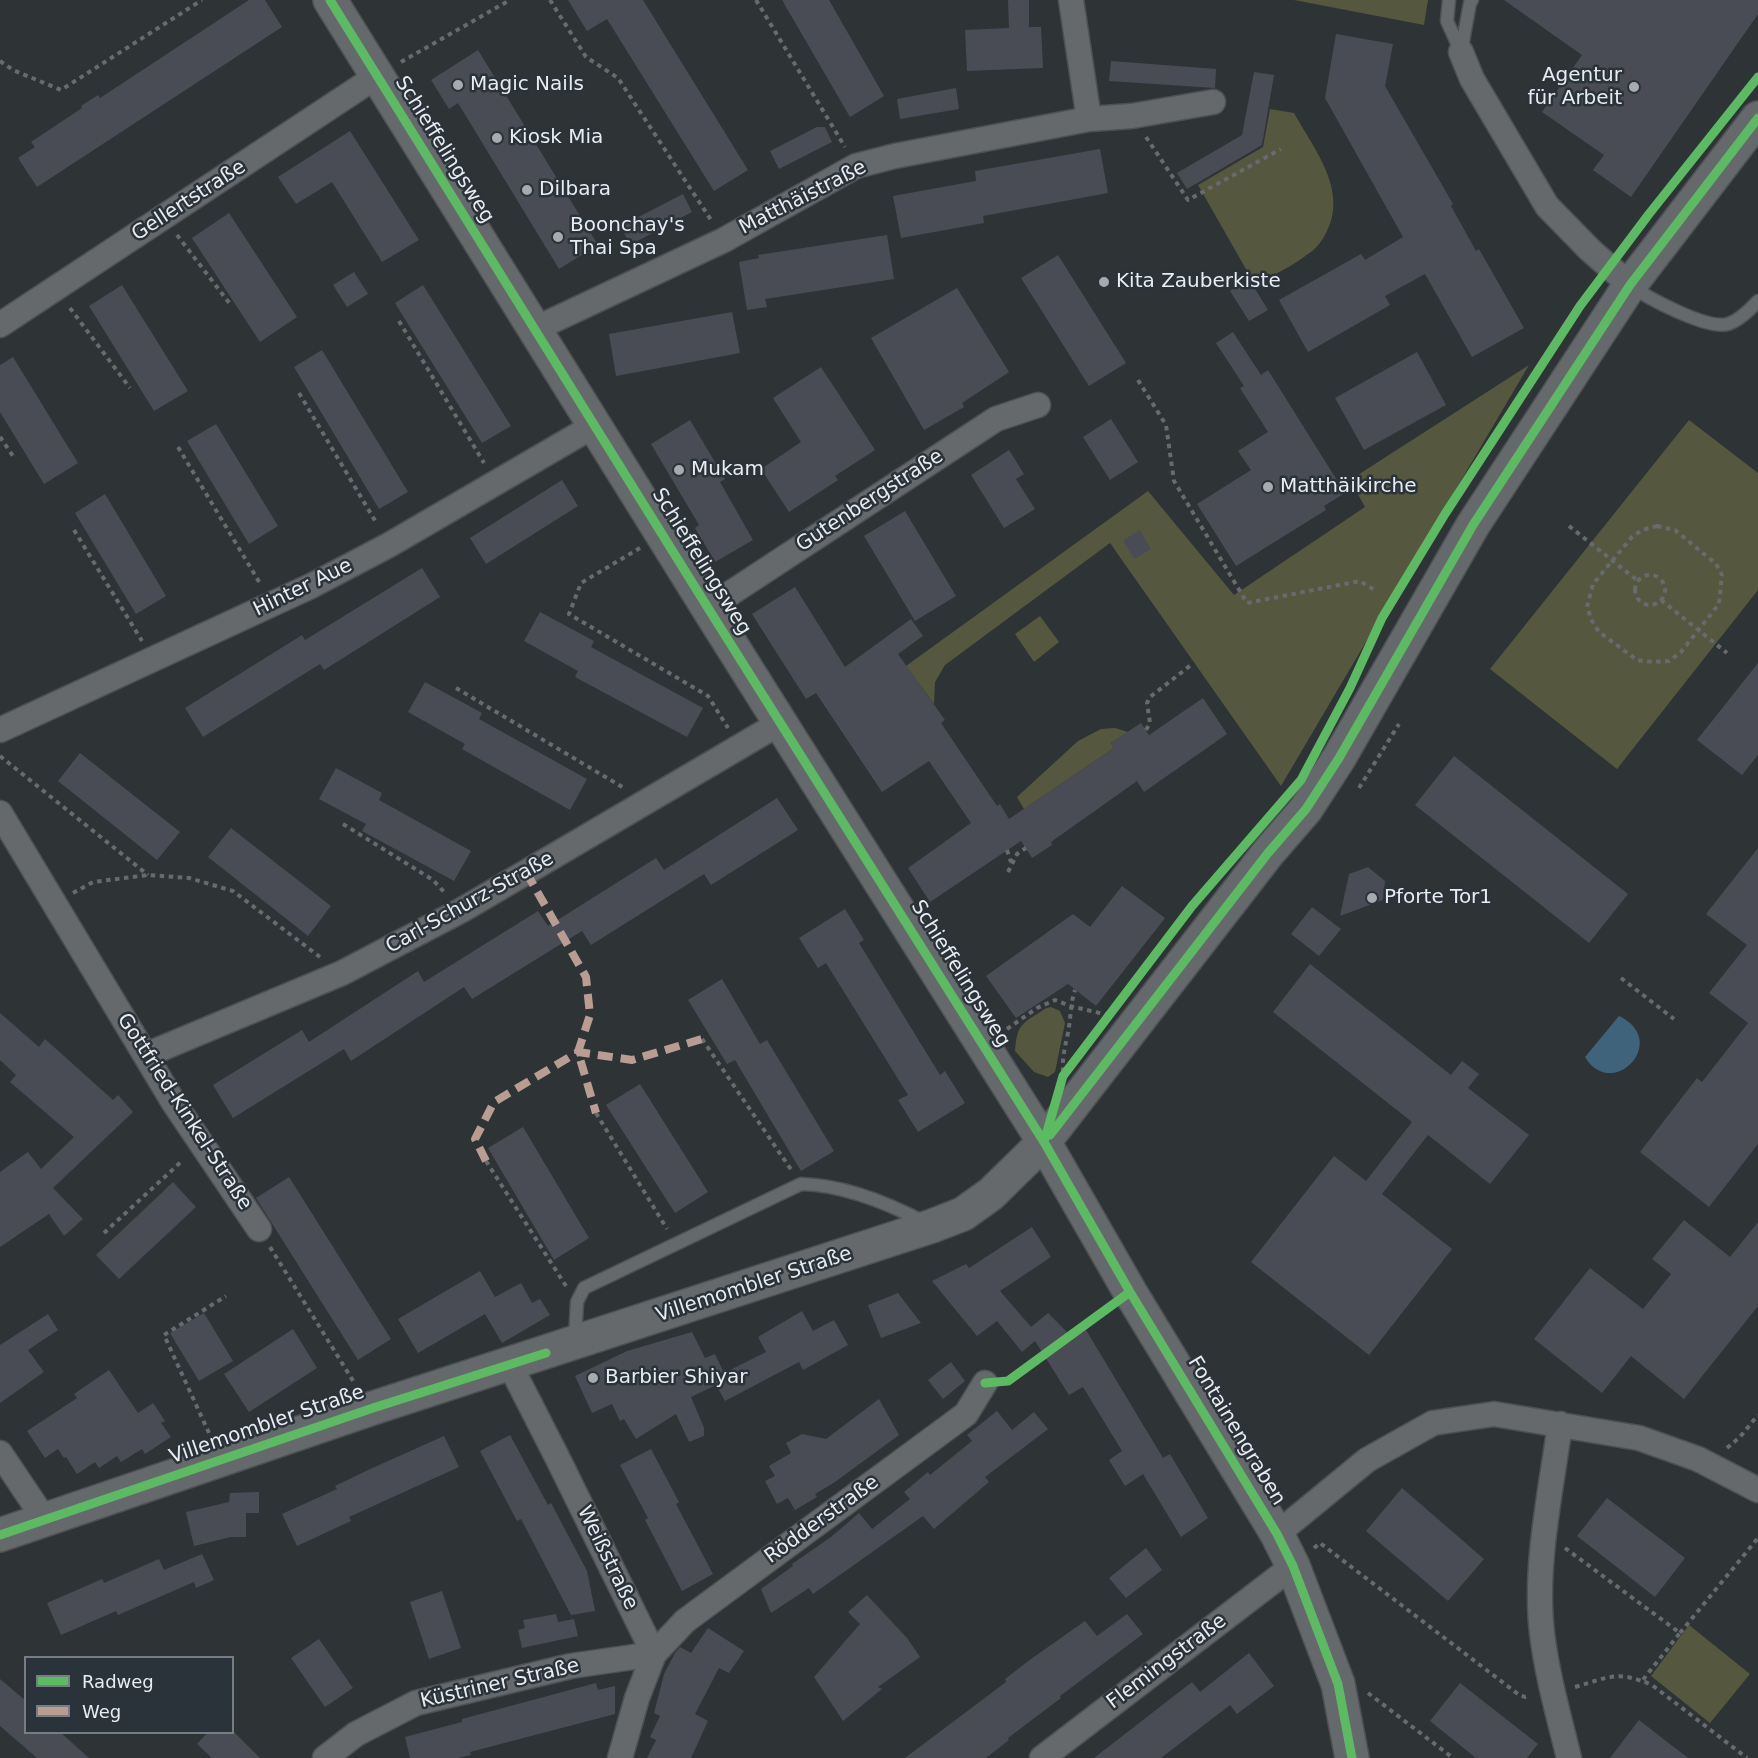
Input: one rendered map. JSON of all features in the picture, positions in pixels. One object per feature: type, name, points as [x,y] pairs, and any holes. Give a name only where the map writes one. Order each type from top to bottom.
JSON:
[{"type":"street","name":"Schieffelingsweg","points":[[330,0],[708,608],[1044,1142]]},
{"type":"street","points":[[1071,0],[1089,119]]},
{"type":"street","points":[[1461,52],[1472,79],[1547,206],[1590,250],[1630,285]]},
{"type":"street","name":"Gellertstraße","points":[[0,325],[377,76]]},
{"type":"street","name":"Matthäistraße","points":[[535,329],[724,240],[856,166],[895,156],[1089,119],[1132,116],[1213,102]]},
{"type":"street","name":"Villemombler Straße","points":[[0,1534],[932,1226],[963,1214],[991,1194],[1044,1142],[1268,853],[1306,809],[1370,706],[1473,525],[1630,285],[1756,121]]},
{"type":"street","name":"Gutenbergstraße","points":[[708,608],[996,419],[1038,405]]},
{"type":"street","name":"Hinter Aue","points":[[0,730],[272,604],[389,545],[595,425]]},
{"type":"street","name":"Carl-Schurz-Straße","points":[[146,1055],[342,973],[462,910],[780,723]]},
{"type":"street","name":"Gottfried-Kinkel-Straße","points":[[0,813],[146,1055],[201,1143],[259,1229]]},
{"type":"street","name":"Fontainengraben","points":[[1044,1142],[1130,1292],[1277,1534],[1293,1566],[1338,1684],[1352,1758]]},
{"type":"street","name":"Weißstraße","points":[[510,1365],[654,1654]]},
{"type":"street","name":"Rödderstraße","points":[[654,1654],[685,1621],[966,1414],[985,1383]]},
{"type":"street","points":[[1277,1534],[1366,1460],[1433,1424],[1494,1414],[1639,1437],[1709,1465],[1758,1490]]},
{"type":"street","points":[[1560,1424],[1540,1585],[1542,1633],[1569,1758]]},
{"type":"street","points":[[0,1454],[45,1520]]},
{"type":"street","name":"Flemingstraße","points":[[1042,1758],[1293,1566]]},
{"type":"street","points":[[620,1758],[636,1698],[654,1654]]},
{"type":"street","name":"Küstriner Straße","points":[[325,1758],[356,1734],[416,1703],[571,1666],[654,1654]]},
{"type":"lane","points":[[1449,0],[1447,21],[1461,52]]},
{"type":"lane","points":[[1461,52],[1472,0]]},
{"type":"lane","points":[[1630,285],[1648,298],[1701,321],[1727,324],[1752,308],[1758,301]]},
{"type":"lane","points":[[575,1343],[577,1302],[584,1288],[801,1184],[824,1184],[894,1206],[932,1226]]},
{"type":"path","points":[[0,61],[13,70],[61,90],[202,0]]},
{"type":"path","points":[[377,76],[510,0]]},
{"type":"path","points":[[550,0],[586,57],[618,78],[724,240]]},
{"type":"path","points":[[756,0],[856,166]]},
{"type":"path","points":[[1132,116],[1188,200],[1281,149]]},
{"type":"path","points":[[163,218],[230,304]]},
{"type":"path","points":[[55,289],[130,388]]},
{"type":"path","points":[[399,321],[495,482]]},
{"type":"path","points":[[1138,380],[1166,425],[1174,481],[1247,603],[1360,581],[1376,591]]},
{"type":"path","points":[[299,393],[389,545]]},
{"type":"path","points":[[0,437],[15,459]]},
{"type":"path","points":[[178,447],[272,604]]},
{"type":"path","points":[[1569,526],[1638,581]]},
{"type":"path","points":[[1657,526],[1675,530],[1716,564],[1722,575],[1719,604],[1681,652],[1669,661],[1637,660],[1599,632],[1587,607],[1593,584],[1612,561],[1632,537],[1642,530],[1657,526]]},
{"type":"path","points":[[74,530],[153,659]]},
{"type":"path","points":[[662,534],[582,583],[569,614],[708,696],[740,747]]},
{"type":"path","points":[[1648,575],[1658,578],[1665,589],[1661,600],[1651,605],[1641,603],[1635,593],[1638,581],[1648,575]]},
{"type":"path","points":[[1661,600],[1727,653]]},
{"type":"path","points":[[1146,730],[1150,723],[1147,703],[1150,697],[1191,665]]},
{"type":"path","points":[[456,688],[648,802]]},
{"type":"path","points":[[1359,788],[1399,724]]},
{"type":"path","points":[[0,756],[148,875]]},
{"type":"path","points":[[343,824],[433,880],[462,910]]},
{"type":"path","points":[[1008,872],[1017,854],[1026,848]]},
{"type":"path","points":[[1007,850],[1011,862]]},
{"type":"path","points":[[54,903],[93,882],[148,875],[189,878],[233,891],[342,973]]},
{"type":"path","points":[[1620,978],[1674,1019]]},
{"type":"path","points":[[1060,1087],[1070,1006],[1075,990]]},
{"type":"path","points":[[1022,1019],[1054,1000],[1109,1015]]},
{"type":"path","points":[[702,1039],[801,1184]]},
{"type":"path","points":[[596,1113],[676,1245]]},
{"type":"path","points":[[104,1233],[201,1143]]},
{"type":"path","points":[[486,1161],[577,1302]]},
{"type":"path","points":[[212,1438],[164,1335],[226,1296]]},
{"type":"path","points":[[1709,1465],[1740,1437],[1758,1415]]},
{"type":"path","points":[[1545,1533],[1680,1633]]},
{"type":"path","points":[[1642,1681],[1758,1538]]},
{"type":"path","points":[[1293,1566],[1320,1543],[1518,1694],[1525,1697],[1554,1693],[1620,1675],[1642,1681],[1652,1685],[1747,1758]]},
{"type":"path","points":[[1368,1693],[1454,1758]]},
{"type":"green space","points":[[1294,0],[1428,0],[1424,25]]},
{"type":"green space","points":[[1270,109],[1294,113],[1326,171],[1334,202],[1332,217],[1321,242],[1296,262],[1255,285],[1198,185],[1263,147]]},
{"type":"green space","points":[[1529,365],[1281,786],[1110,543],[945,665],[935,682],[934,704],[906,666],[1148,491],[1234,595],[1365,507],[1350,480]]},
{"type":"green space","points":[[1689,420],[1758,473],[1758,590],[1617,769],[1490,669]]},
{"type":"green space","points":[[1040,616],[1059,642],[1034,662],[1015,634]]},
{"type":"green space","points":[[1115,728],[1128,732],[1111,743],[1114,748],[1024,809],[1017,797],[1078,741],[1101,729]]},
{"type":"green space","points":[[1051,1007],[1060,1011],[1065,1023],[1055,1072],[1048,1077],[1034,1072],[1015,1051],[1020,1028],[1031,1018]]},
{"type":"green space","points":[[1689,1625],[1750,1674],[1710,1723],[1651,1676]]},
{"type":"water","points":[[1619,1016],[1634,1027],[1639,1039],[1638,1052],[1632,1063],[1621,1070],[1609,1073],[1596,1069],[1585,1057]]},
{"type":"building","points":[[249,0],[265,0],[282,27],[37,187],[18,158],[35,147],[31,142],[82,108],[81,106],[98,95],[100,98]]},
{"type":"building","points":[[568,0],[643,0],[748,170],[714,191],[607,19],[587,31]]},
{"type":"building","points":[[782,0],[829,0],[884,96],[850,117]]},
{"type":"building","points":[[1008,0],[1029,0],[1029,27],[1041,27],[1043,68],[967,71],[965,30],[1009,28]]},
{"type":"building","name":"Agentur für Arbeit","points":[[1504,0],[1758,0],[1758,14],[1631,197],[1593,170],[1604,155],[1542,112],[1582,55]]},
{"type":"building","points":[[1336,34],[1393,44],[1385,86],[1453,204],[1451,206],[1476,251],[1479,249],[1524,328],[1472,357],[1425,274],[1385,296],[1390,305],[1308,352],[1279,300],[1361,254],[1365,260],[1403,237],[1325,98]]},
{"type":"building","points":[[478,50],[598,245],[559,269],[458,103],[449,109],[431,80]]},
{"type":"building","points":[[1111,61],[1216,69],[1215,88],[1109,81]]},
{"type":"building","points":[[1254,72],[1274,75],[1262,145],[1187,189],[1177,173],[1242,135]]},
{"type":"building","points":[[956,88],[959,109],[900,119],[897,99]]},
{"type":"building","points":[[817,127],[825,127],[832,142],[779,169],[770,151]]},
{"type":"building","points":[[350,131],[419,240],[382,262],[332,182],[296,204],[278,177]]},
{"type":"building","points":[[1100,149],[1108,193],[983,216],[984,223],[901,238],[893,196],[976,181],[975,171]]},
{"type":"building","points":[[683,194],[692,212],[630,245],[621,226]]},
{"type":"building","points":[[229,213],[297,317],[260,342],[192,238]]},
{"type":"building","points":[[887,235],[894,279],[765,299],[767,307],[747,310],[739,262],[759,258],[758,255]]},
{"type":"building","points":[[1058,255],[1126,363],[1089,386],[1021,278]]},
{"type":"building","points":[[354,272],[368,294],[347,307],[333,285]]},
{"type":"building","points":[[1249,279],[1268,310],[1249,321],[1230,291]]},
{"type":"building","points":[[122,285],[188,391],[154,411],[89,306]]},
{"type":"building","points":[[423,285],[511,426],[482,443],[395,303]]},
{"type":"building","points":[[957,288],[1009,372],[962,403],[964,407],[924,430],[871,338]]},
{"type":"building","points":[[732,312],[740,353],[616,376],[609,334]]},
{"type":"building","name":"Matthäikirche","points":[[1233,332],[1261,375],[1268,370],[1345,493],[1324,506],[1326,510],[1236,566],[1197,504],[1251,470],[1238,451],[1268,432],[1240,388],[1244,386],[1216,343]]},
{"type":"building","points":[[322,350],[408,492],[379,509],[294,367]]},
{"type":"building","points":[[1417,352],[1446,405],[1364,450],[1335,398]]},
{"type":"building","points":[[13,357],[78,463],[44,484],[0,412],[0,365]]},
{"type":"building","points":[[821,367],[875,450],[835,476],[838,480],[789,512],[761,469],[801,442],[773,398]]},
{"type":"building","points":[[1111,419],[1138,462],[1110,480],[1083,437]]},
{"type":"building","points":[[690,420],[725,479],[720,482],[753,540],[715,562],[695,528],[699,525],[651,444]]},
{"type":"building","points":[[216,424],[278,526],[249,544],[187,441]]},
{"type":"building","points":[[1009,450],[1024,474],[1016,479],[1035,509],[1004,528],[971,475]]},
{"type":"building","points":[[562,480],[578,506],[486,564],[470,538]]},
{"type":"building","points":[[105,494],[166,596],[136,614],[75,513]]},
{"type":"building","points":[[905,511],[956,596],[915,621],[864,536]]},
{"type":"building","points":[[1140,530],[1151,549],[1134,559],[1123,540]]},
{"type":"building","points":[[422,568],[440,597],[324,670],[320,664],[203,737],[185,708],[302,635],[305,640]]},
{"type":"building","points":[[795,587],[845,667],[911,619],[923,636],[898,654],[945,720],[941,723],[997,806],[1000,804],[1009,819],[1114,748],[1111,743],[1141,723],[1149,735],[1203,698],[1227,734],[1144,792],[1137,781],[1032,858],[1021,841],[930,902],[908,868],[971,823],[929,761],[882,792],[816,693],[806,699],[752,614]]},
{"type":"building","points":[[540,612],[594,641],[591,647],[703,708],[687,737],[575,677],[578,671],[524,641]]},
{"type":"building","points":[[1758,663],[1758,755],[1742,775],[1697,740]]},
{"type":"building","points":[[425,682],[482,713],[479,719],[587,779],[570,810],[462,749],[465,744],[408,712]]},
{"type":"building","points":[[80,753],[180,832],[157,860],[58,781]]},
{"type":"building","points":[[1454,756],[1628,894],[1589,943],[1415,805]]},
{"type":"building","points":[[336,768],[382,793],[379,800],[471,851],[454,881],[362,831],[366,824],[319,799]]},
{"type":"building","points":[[777,798],[798,830],[711,885],[704,874],[591,945],[582,931],[472,999],[464,987],[351,1061],[344,1049],[233,1118],[213,1085],[302,1030],[309,1042],[418,971],[424,982],[538,911],[548,926],[656,858],[664,870]]},
{"type":"building","points":[[231,828],[331,906],[308,936],[208,857]]},
{"type":"building","points":[[1758,848],[1758,1144],[1709,1207],[1640,1152],[1697,1078],[1702,1082],[1748,1023],[1709,993],[1747,945],[1706,914]]},
{"type":"building","name":"Pforte Tor1","points":[[1368,867],[1385,881],[1383,900],[1340,916],[1349,874]]},
{"type":"building","points":[[1122,886],[1165,918],[1096,1006],[1068,984],[1016,1018],[986,976],[1073,914],[1090,927]]},
{"type":"building","points":[[1312,907],[1341,929],[1319,956],[1291,934]]},
{"type":"building","points":[[845,909],[864,940],[859,943],[940,1075],[945,1071],[965,1103],[918,1132],[898,1100],[908,1095],[826,963],[818,968],[799,938]]},
{"type":"building","points":[[1310,964],[1451,1075],[1462,1061],[1479,1074],[1468,1088],[1529,1135],[1490,1184],[1428,1135],[1382,1194],[1452,1249],[1369,1355],[1251,1262],[1334,1156],[1366,1181],[1412,1122],[1273,1012]]},
{"type":"building","points":[[722,979],[760,1044],[767,1040],[834,1151],[801,1171],[735,1060],[727,1064],[688,1000]]},
{"type":"building","points":[[0,1013],[39,1047],[45,1039],[113,1100],[118,1095],[133,1112],[53,1188],[83,1219],[64,1236],[49,1214],[0,1247],[0,1172],[28,1152],[41,1169],[74,1137],[10,1082],[16,1075],[0,1060]]},
{"type":"building","points":[[640,1084],[708,1192],[675,1213],[606,1105]]},
{"type":"building","points":[[523,1127],[589,1238],[554,1260],[488,1148]]},
{"type":"building","points":[[289,1177],[391,1339],[358,1360],[256,1198]]},
{"type":"building","points":[[173,1182],[196,1207],[119,1279],[96,1255]]},
{"type":"building","points":[[1684,1220],[1730,1257],[1758,1222],[1758,1306],[1684,1399],[1631,1356],[1602,1393],[1534,1339],[1590,1268],[1643,1309],[1671,1274],[1652,1259]]},
{"type":"building","points":[[1032,1227],[1051,1257],[1000,1291],[1031,1327],[1048,1313],[1073,1338],[1086,1330],[1163,1458],[1170,1454],[1208,1518],[1181,1537],[1143,1474],[1125,1486],[1109,1460],[1122,1451],[1083,1387],[1069,1395],[1035,1341],[1022,1352],[997,1321],[977,1336],[932,1281],[966,1264],[969,1268]]},
{"type":"building","points":[[480,1271],[495,1297],[521,1283],[532,1303],[540,1299],[550,1315],[502,1343],[485,1314],[418,1353],[398,1319]]},
{"type":"building","points":[[898,1293],[921,1323],[881,1338],[868,1305]]},
{"type":"building","points":[[802,1311],[813,1331],[834,1320],[848,1345],[803,1370],[799,1362],[725,1401],[716,1385],[691,1397],[704,1428],[704,1436],[689,1442],[676,1414],[636,1439],[624,1419],[620,1421],[612,1404],[592,1413],[575,1376],[627,1351],[692,1332],[705,1358],[715,1354],[724,1373],[766,1352],[758,1337]]},
{"type":"building","points":[[204,1313],[233,1361],[199,1381],[170,1333]]},
{"type":"building","points":[[48,1314],[58,1330],[28,1350],[44,1372],[0,1403],[0,1345]]},
{"type":"building","points":[[293,1329],[317,1368],[249,1412],[224,1374]]},
{"type":"building","points":[[951,1362],[965,1381],[943,1399],[928,1380]]},
{"type":"building","points":[[109,1370],[138,1413],[153,1403],[165,1421],[161,1423],[171,1437],[145,1454],[142,1449],[121,1462],[117,1456],[99,1468],[95,1462],[77,1474],[58,1449],[45,1458],[27,1431],[77,1398],[74,1394]]},
{"type":"building","points":[[879,1399],[899,1435],[815,1494],[817,1497],[795,1510],[788,1498],[777,1504],[765,1481],[775,1476],[769,1466],[791,1453],[786,1443],[802,1434],[826,1439]]},
{"type":"building","points":[[997,1411],[1012,1430],[1034,1412],[1048,1429],[985,1477],[989,1482],[934,1529],[923,1516],[813,1594],[809,1588],[771,1613],[761,1589],[831,1537],[859,1513],[872,1529],[910,1499],[904,1492],[928,1472],[930,1475],[972,1441],[967,1435]]},
{"type":"building","points":[[510,1435],[548,1505],[551,1503],[587,1571],[595,1611],[571,1615],[521,1519],[517,1521],[480,1451]]},
{"type":"building","points":[[444,1436],[459,1467],[349,1517],[351,1521],[297,1546],[282,1514],[337,1489],[335,1486],[368,1470]]},
{"type":"building","points":[[651,1449],[679,1502],[676,1504],[713,1574],[682,1591],[645,1520],[648,1518],[620,1465]]},
{"type":"building","points":[[1402,1488],[1484,1559],[1448,1601],[1366,1531]]},
{"type":"building","points":[[259,1492],[259,1513],[246,1513],[246,1537],[231,1537],[194,1546],[186,1512],[229,1502],[230,1493]]},
{"type":"building","points":[[1607,1498],[1685,1558],[1655,1597],[1577,1536]]},
{"type":"building","points":[[1146,1548],[1162,1570],[1126,1598],[1109,1578]]},
{"type":"building","points":[[202,1554],[214,1580],[196,1588],[194,1582],[118,1615],[116,1611],[61,1635],[47,1603],[102,1579],[104,1583],[159,1559],[164,1570]]},
{"type":"building","points":[[442,1591],[461,1648],[429,1659],[410,1602]]},
{"type":"building","points":[[867,1595],[907,1638],[920,1657],[878,1687],[882,1689],[843,1721],[814,1677],[860,1624],[848,1612]]},
{"type":"building","points":[[556,1614],[558,1622],[574,1619],[578,1636],[522,1648],[518,1630],[525,1628],[523,1620]]},
{"type":"building","points":[[1127,1614],[1143,1634],[1060,1696],[1061,1698],[1008,1738],[1009,1740],[986,1758],[905,1758],[1006,1682],[1005,1679],[1031,1659],[1085,1621],[1097,1636]]},
{"type":"building","points":[[708,1628],[744,1651],[729,1673],[719,1668],[695,1714],[708,1721],[691,1758],[647,1758],[656,1740],[650,1737],[660,1716],[654,1713],[664,1674],[680,1647],[691,1653]]},
{"type":"building","points":[[319,1639],[353,1688],[325,1707],[291,1658]]},
{"type":"building","points":[[1249,1653],[1274,1686],[1237,1714],[1230,1705],[1161,1758],[1094,1758],[1192,1682],[1200,1692]]},
{"type":"building","points":[[0,1679],[24,1699],[24,1734],[62,1734],[89,1758],[37,1758],[0,1726]]},
{"type":"building","points":[[596,1683],[598,1690],[615,1686],[615,1714],[470,1752],[471,1755],[458,1758],[410,1758],[405,1737],[462,1722],[462,1719]]},
{"type":"building","points":[[1460,1683],[1538,1744],[1527,1758],[1476,1758],[1430,1721]]},
{"type":"building","points":[[1639,1720],[1688,1758],[1610,1758]]},
{"type":"building","points":[[234,1732],[260,1758],[212,1758],[197,1744],[206,1734],[234,1734]]},
{"type":"marked path","points":[[526,872],[586,977],[590,1015],[578,1052],[596,1113]]},
{"type":"marked path","points":[[486,1161],[475,1139],[494,1102],[578,1052],[632,1060],[702,1039]]},
{"type":"cycle path","points":[[330,0],[708,608],[1044,1142],[1130,1292],[1277,1534],[1293,1566],[1338,1684],[1352,1758]]},
{"type":"cycle path","points":[[1044,1142],[1063,1076],[1192,906],[1301,780],[1350,688],[1382,618],[1445,514],[1580,306],[1649,214],[1758,77]]},
{"type":"cycle path","points":[[1050,1135],[1268,853],[1306,809],[1339,758],[1473,525],[1630,285],[1758,118]]},
{"type":"cycle path","points":[[985,1383],[1008,1381],[1130,1292]]},
{"type":"cycle path","points":[[0,1535],[373,1408],[546,1353]]},
{"type":"place","name":"Magic Nails","points":[[458,85]]},
{"type":"place","name":"Agentur für Arbeit","points":[[1634,87]]},
{"type":"place","name":"Kiosk Mia","points":[[497,138]]},
{"type":"place","name":"Dilbara","points":[[527,190]]},
{"type":"place","name":"Boonchay's Thai Spa","points":[[558,237]]},
{"type":"place","name":"Kita Zauberkiste","points":[[1104,282]]},
{"type":"place","name":"Mukam","points":[[679,470]]},
{"type":"place","name":"Matthäikirche","points":[[1268,487]]},
{"type":"place","name":"Pforte Tor1","points":[[1372,898]]},
{"type":"place","name":"Barbier Shiyar","points":[[593,1378]]}]
